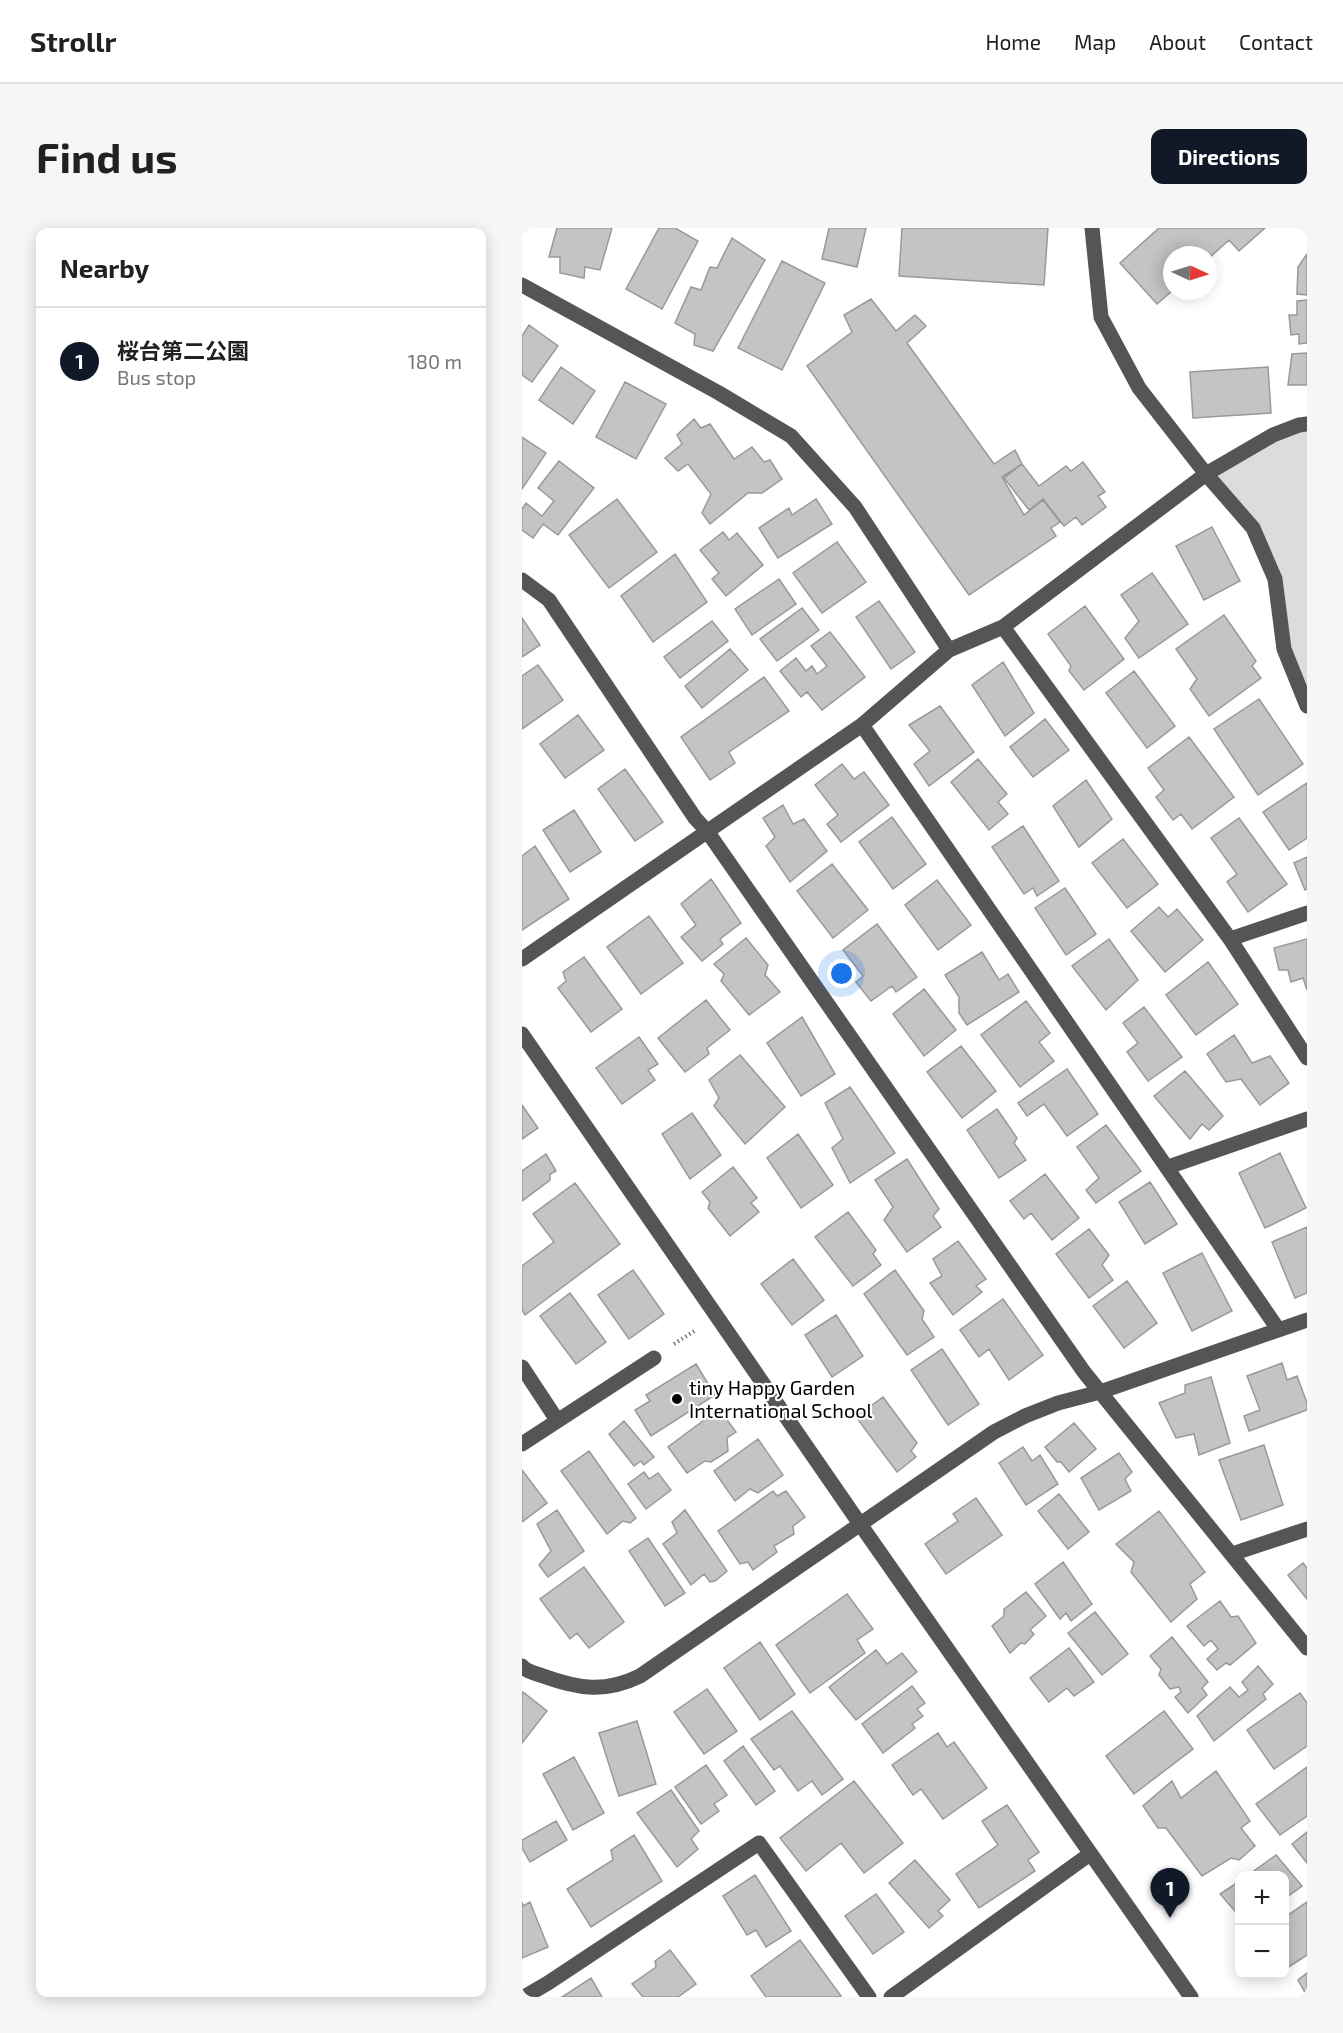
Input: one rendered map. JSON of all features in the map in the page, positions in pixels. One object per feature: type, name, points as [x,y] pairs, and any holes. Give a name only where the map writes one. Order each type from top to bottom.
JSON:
[{"type":"street","points":[[1092,228],[1101,316],[1139,388],[1206,474],[1253,528],[1275,579],[1284,649],[1307,706]]},
{"type":"street","points":[[522,285],[719,393],[791,436],[855,507],[949,650]]},
{"type":"street","points":[[522,959],[862,725],[949,650],[1003,627],[1206,474],[1273,435],[1299,424],[1307,424]]},
{"type":"street","points":[[522,580],[549,600],[695,818],[707,831],[1077,1363],[1307,1648]]},
{"type":"street","points":[[1003,627],[1230,939],[1307,1058]]},
{"type":"street","points":[[862,725],[1278,1329]]},
{"type":"street","points":[[1230,939],[1307,913]]},
{"type":"street","points":[[522,1034],[860,1524],[1191,1997]]},
{"type":"street","points":[[1168,1167],[1307,1119]]},
{"type":"street","points":[[522,1666],[526,1670],[585,1688],[621,1685],[640,1676],[993,1432],[1058,1403],[1100,1392],[1307,1320]]},
{"type":"street","points":[[522,1444],[654,1358]]},
{"type":"street","points":[[522,1367],[557,1420]]},
{"type":"street","points":[[1232,1554],[1307,1529]]},
{"type":"street","points":[[524,1997],[759,1843],[869,1997]]},
{"type":"street","points":[[891,1997],[1090,1854]]},
{"type":"path","points":[[654,1358],[717,1316]]},
{"type":"shaded area","points":[[1307,424],[1307,706],[1284,649],[1275,579],[1253,528],[1206,474]]},
{"type":"building","points":[[557,228],[612,228],[600,270],[585,267],[584,278],[560,273],[560,257],[549,257]]},
{"type":"building","points":[[659,228],[675,228],[698,241],[662,309],[626,289]]},
{"type":"building","points":[[829,228],[866,228],[857,267],[822,259]]},
{"type":"building","points":[[902,228],[1048,228],[1044,285],[899,276]]},
{"type":"building","points":[[1159,228],[1265,228],[1239,251],[1229,240],[1217,251],[1217,246],[1163,246],[1163,299],[1157,304],[1120,263]]},
{"type":"building","points":[[732,238],[765,260],[713,351],[694,345],[695,334],[675,323],[691,287],[701,290],[710,267],[717,268]]},
{"type":"building","points":[[1307,254],[1307,295],[1297,294],[1298,267]]},
{"type":"building","points":[[782,261],[825,283],[782,370],[738,348]]},
{"type":"building","points":[[871,299],[896,331],[915,315],[926,326],[907,343],[994,464],[1015,450],[1022,464],[1002,477],[1024,515],[1043,500],[1060,522],[1051,528],[1056,536],[969,595],[807,366],[852,332],[844,315]]},
{"type":"building","points":[[1307,300],[1307,343],[1299,344],[1299,334],[1291,335],[1289,315],[1297,315],[1297,301]]},
{"type":"building","points":[[529,325],[558,346],[532,382],[522,375],[522,336]]},
{"type":"building","points":[[1307,353],[1307,385],[1288,385],[1292,354]]},
{"type":"building","points":[[561,367],[595,391],[573,424],[539,400]]},
{"type":"building","points":[[1268,367],[1271,413],[1193,418],[1190,372]]},
{"type":"building","points":[[625,382],[666,404],[636,459],[596,437]]},
{"type":"building","points":[[694,419],[701,428],[710,424],[734,459],[752,447],[764,462],[770,460],[782,479],[762,493],[748,493],[710,524],[702,513],[711,494],[688,464],[678,471],[665,458],[682,444],[677,435]]},
{"type":"building","points":[[522,437],[546,453],[522,489]]},
{"type":"building","points":[[559,461],[594,488],[558,535],[543,524],[533,538],[522,530],[522,509],[526,503],[542,516],[554,501],[538,488]]},
{"type":"building","points":[[1083,462],[1105,492],[1098,496],[1106,507],[1082,525],[1076,517],[1064,526],[1043,499],[1029,510],[1004,478],[1022,464],[1039,486],[1066,466],[1071,471]]},
{"type":"building","points":[[617,499],[657,552],[609,588],[569,535]]},
{"type":"building","points":[[816,499],[832,524],[778,558],[759,528],[789,508],[792,515]]},
{"type":"building","points":[[1212,527],[1240,581],[1204,600],[1176,546]]},
{"type":"building","points":[[723,532],[729,540],[737,533],[763,565],[726,596],[712,579],[719,573],[700,550]]},
{"type":"building","points":[[837,542],[866,582],[822,613],[793,573]]},
{"type":"building","points":[[675,554],[707,602],[653,642],[621,596]]},
{"type":"building","points":[[1152,573],[1188,624],[1139,658],[1125,638],[1139,621],[1121,595]]},
{"type":"building","points":[[779,579],[796,604],[752,635],[735,609]]},
{"type":"building","points":[[879,601],[915,652],[891,669],[856,617]]},
{"type":"building","points":[[1085,606],[1124,659],[1084,690],[1069,671],[1071,666],[1048,634]]},
{"type":"building","points":[[802,608],[819,630],[777,661],[760,639]]},
{"type":"building","points":[[1224,615],[1256,661],[1252,666],[1261,678],[1209,716],[1190,689],[1197,679],[1176,649]]},
{"type":"building","points":[[522,618],[540,645],[522,657]]},
{"type":"building","points":[[712,621],[728,641],[680,678],[664,657]]},
{"type":"building","points":[[830,632],[865,677],[822,710],[807,692],[801,697],[780,671],[796,658],[806,671],[812,666],[817,674],[827,666],[811,646]]},
{"type":"building","points":[[730,649],[748,670],[702,708],[685,686]]},
{"type":"building","points":[[1003,662],[1034,713],[1005,736],[972,685]]},
{"type":"building","points":[[538,665],[563,700],[522,729],[522,676]]},
{"type":"building","points":[[1134,671],[1175,726],[1147,748],[1106,693]]},
{"type":"building","points":[[764,677],[789,711],[729,752],[735,763],[710,780],[681,737]]},
{"type":"building","points":[[1259,699],[1303,764],[1258,795],[1214,729]]},
{"type":"building","points":[[940,706],[974,752],[929,786],[914,764],[930,751],[909,725]]},
{"type":"building","points":[[578,715],[604,750],[565,778],[540,744]]},
{"type":"building","points":[[1045,719],[1069,750],[1033,777],[1010,747]]},
{"type":"building","points":[[1189,737],[1234,797],[1192,829],[1181,814],[1173,820],[1156,797],[1164,790],[1148,768]]},
{"type":"building","points":[[978,759],[1007,794],[998,802],[1008,814],[989,830],[951,782]]},
{"type":"building","points":[[842,764],[854,779],[864,772],[889,805],[841,842],[827,824],[838,815],[815,785]]},
{"type":"building","points":[[625,769],[663,822],[635,841],[598,789]]},
{"type":"building","points":[[1086,780],[1112,819],[1079,847],[1053,806]]},
{"type":"building","points":[[1307,783],[1307,838],[1289,850],[1263,812]]},
{"type":"building","points":[[783,805],[793,824],[804,819],[827,851],[790,882],[766,846],[775,837],[763,818]]},
{"type":"building","points":[[574,810],[601,852],[570,872],[543,830]]},
{"type":"building","points":[[892,817],[926,864],[893,889],[859,842]]},
{"type":"building","points":[[1239,818],[1287,884],[1248,912],[1227,882],[1237,874],[1211,838]]},
{"type":"building","points":[[1023,826],[1059,881],[1037,896],[1033,888],[1024,894],[992,847]]},
{"type":"building","points":[[1123,839],[1158,884],[1127,908],[1092,863]]},
{"type":"building","points":[[535,846],[569,899],[522,930],[522,856]]},
{"type":"building","points":[[1307,857],[1307,889],[1305,890],[1294,863]]},
{"type":"building","points":[[832,864],[868,910],[833,938],[797,891]]},
{"type":"building","points":[[711,879],[741,923],[720,939],[723,944],[702,961],[681,937],[696,925],[681,904]]},
{"type":"building","points":[[937,880],[971,925],[938,950],[905,905]]},
{"type":"building","points":[[1065,888],[1096,934],[1066,955],[1035,908]]},
{"type":"building","points":[[1159,907],[1168,917],[1177,909],[1203,940],[1165,972],[1131,931]]},
{"type":"building","points":[[649,916],[683,963],[641,994],[607,947]]},
{"type":"building","points":[[877,924],[917,977],[896,992],[892,986],[871,1001],[856,982],[863,976],[843,950]]},
{"type":"building","points":[[746,938],[768,965],[765,975],[780,992],[749,1015],[721,981],[724,974],[714,964]]},
{"type":"building","points":[[1109,939],[1138,980],[1106,1010],[1072,966]]},
{"type":"building","points":[[1307,939],[1307,990],[1303,978],[1291,982],[1288,970],[1279,970],[1274,948]]},
{"type":"building","points":[[982,952],[999,980],[1008,974],[1019,992],[967,1025],[959,1013],[959,997],[945,975]]},
{"type":"building","points":[[584,957],[622,1009],[591,1032],[558,988],[566,981],[563,972]]},
{"type":"building","points":[[1208,962],[1238,1004],[1196,1035],[1166,995]]},
{"type":"building","points":[[924,989],[956,1030],[924,1056],[893,1014]]},
{"type":"building","points":[[706,1000],[730,1030],[707,1048],[709,1054],[685,1072],[658,1038]]},
{"type":"building","points":[[1026,1001],[1050,1033],[1039,1042],[1054,1061],[1020,1087],[981,1035]]},
{"type":"building","points":[[1144,1007],[1182,1057],[1148,1081],[1127,1052],[1138,1043],[1123,1023]]},
{"type":"building","points":[[802,1017],[835,1074],[801,1096],[767,1043]]},
{"type":"building","points":[[1234,1035],[1252,1063],[1270,1056],[1289,1083],[1260,1105],[1241,1079],[1226,1082],[1207,1054]]},
{"type":"building","points":[[639,1037],[658,1064],[648,1070],[655,1080],[622,1104],[596,1068]]},
{"type":"building","points":[[961,1046],[996,1091],[962,1118],[927,1072]]},
{"type":"building","points":[[740,1055],[785,1107],[745,1144],[714,1106],[719,1098],[709,1080]]},
{"type":"building","points":[[1067,1069],[1098,1114],[1067,1136],[1044,1104],[1027,1116],[1018,1103]]},
{"type":"building","points":[[1185,1071],[1223,1116],[1209,1130],[1202,1124],[1190,1139],[1154,1096]]},
{"type":"building","points":[[850,1087],[895,1153],[850,1183],[832,1148],[843,1139],[825,1103]]},
{"type":"building","points":[[522,1105],[538,1128],[522,1139]]},
{"type":"building","points":[[997,1109],[1017,1138],[1014,1143],[1026,1160],[999,1178],[967,1130]]},
{"type":"building","points":[[692,1113],[721,1155],[690,1179],[662,1134]]},
{"type":"building","points":[[1106,1125],[1141,1171],[1096,1203],[1086,1190],[1099,1178],[1077,1147]]},
{"type":"building","points":[[798,1134],[833,1185],[801,1208],[767,1158]]},
{"type":"building","points":[[1280,1153],[1306,1208],[1265,1228],[1239,1173]]},
{"type":"building","points":[[546,1154],[556,1171],[550,1174],[550,1180],[522,1201],[522,1171]]},
{"type":"building","points":[[907,1159],[939,1209],[933,1216],[941,1227],[907,1252],[884,1220],[893,1207],[875,1180]]},
{"type":"building","points":[[733,1167],[757,1198],[751,1203],[759,1212],[730,1236],[708,1208],[710,1202],[702,1192]]},
{"type":"building","points":[[1045,1174],[1079,1218],[1052,1240],[1031,1213],[1024,1219],[1010,1201]]},
{"type":"building","points":[[1150,1182],[1177,1224],[1145,1244],[1119,1202]]},
{"type":"building","points":[[575,1183],[620,1244],[525,1315],[522,1310],[522,1266],[554,1242],[533,1214]]},
{"type":"building","points":[[848,1212],[876,1250],[873,1254],[881,1265],[853,1286],[815,1237]]},
{"type":"building","points":[[1307,1227],[1307,1293],[1295,1298],[1272,1242]]},
{"type":"building","points":[[1089,1229],[1109,1255],[1102,1265],[1113,1280],[1089,1298],[1056,1254]]},
{"type":"building","points":[[958,1241],[986,1279],[976,1286],[982,1292],[953,1315],[930,1283],[942,1276],[933,1259]]},
{"type":"building","points":[[1202,1253],[1232,1311],[1192,1331],[1163,1273]]},
{"type":"building","points":[[793,1259],[824,1300],[792,1325],[761,1284]]},
{"type":"building","points":[[633,1270],[664,1314],[629,1339],[598,1295]]},
{"type":"building","points":[[895,1270],[924,1311],[922,1319],[934,1337],[907,1355],[864,1294]]},
{"type":"building","points":[[1127,1281],[1157,1323],[1124,1348],[1093,1306]]},
{"type":"building","points":[[570,1293],[606,1342],[576,1364],[540,1316]]},
{"type":"building","points":[[1003,1299],[1043,1355],[1009,1380],[989,1349],[979,1357],[960,1330]]},
{"type":"building","points":[[836,1315],[863,1356],[832,1377],[805,1335]]},
{"type":"building","points":[[942,1349],[979,1404],[948,1425],[911,1370]]},
{"type":"building","points":[[1282,1363],[1287,1380],[1297,1376],[1307,1403],[1307,1410],[1249,1431],[1244,1416],[1260,1410],[1247,1376]]},
{"type":"building","points":[[696,1364],[715,1395],[651,1436],[635,1410],[650,1401],[646,1395]]},
{"type":"building","points":[[1211,1377],[1230,1443],[1199,1455],[1194,1434],[1176,1438],[1159,1403],[1185,1393],[1185,1385]]},
{"type":"building","points":[[883,1397],[917,1443],[911,1451],[916,1457],[897,1472],[856,1417]]},
{"type":"building","points":[[719,1409],[736,1432],[727,1438],[728,1451],[711,1462],[705,1461],[687,1473],[668,1447]]},
{"type":"building","points":[[624,1421],[654,1457],[644,1465],[641,1461],[634,1466],[609,1434]]},
{"type":"building","points":[[1074,1423],[1096,1449],[1069,1472],[1045,1447]]},
{"type":"building","points":[[758,1439],[783,1475],[758,1493],[750,1489],[735,1501],[714,1471]]},
{"type":"building","points":[[1264,1445],[1283,1505],[1241,1520],[1219,1460]]},
{"type":"building","points":[[1023,1447],[1032,1461],[1040,1455],[1058,1484],[1026,1505],[999,1463]]},
{"type":"building","points":[[589,1451],[636,1518],[630,1523],[623,1521],[607,1534],[561,1471]]},
{"type":"building","points":[[1119,1453],[1132,1472],[1125,1479],[1131,1491],[1099,1510],[1081,1478]]},
{"type":"building","points":[[522,1470],[547,1503],[522,1522]]},
{"type":"building","points":[[644,1472],[649,1479],[658,1473],[671,1490],[646,1509],[628,1484]]},
{"type":"building","points":[[773,1491],[777,1496],[786,1491],[805,1517],[793,1526],[794,1534],[774,1546],[777,1552],[753,1570],[748,1562],[740,1564],[718,1531]]},
{"type":"building","points":[[1059,1494],[1089,1532],[1068,1549],[1038,1511]]},
{"type":"building","points":[[976,1498],[1002,1535],[946,1574],[925,1544],[958,1521],[953,1514]]},
{"type":"building","points":[[557,1510],[584,1551],[548,1577],[539,1565],[551,1551],[537,1524]]},
{"type":"building","points":[[685,1510],[727,1571],[715,1581],[710,1582],[704,1574],[691,1585],[663,1544],[677,1533],[672,1522]]},
{"type":"building","points":[[1159,1511],[1205,1572],[1190,1584],[1197,1599],[1171,1622],[1131,1572],[1134,1562],[1116,1544]]},
{"type":"building","points":[[648,1538],[685,1593],[665,1606],[629,1551]]},
{"type":"building","points":[[1063,1562],[1092,1604],[1071,1621],[1066,1613],[1060,1619],[1035,1584]]},
{"type":"building","points":[[1303,1563],[1307,1568],[1307,1599],[1288,1575]]},
{"type":"building","points":[[584,1567],[624,1622],[589,1648],[577,1633],[570,1639],[540,1599]]},
{"type":"building","points":[[1026,1592],[1046,1616],[1030,1630],[1034,1634],[1025,1644],[1021,1643],[1010,1653],[992,1626],[1004,1616],[1004,1609]]},
{"type":"building","points":[[847,1594],[873,1629],[857,1640],[865,1653],[810,1693],[776,1645]]},
{"type":"building","points":[[1220,1601],[1231,1617],[1238,1616],[1256,1643],[1230,1665],[1226,1663],[1217,1670],[1207,1659],[1218,1649],[1211,1640],[1204,1646],[1187,1626]]},
{"type":"building","points":[[1095,1612],[1128,1654],[1102,1675],[1068,1633]]},
{"type":"building","points":[[1172,1637],[1208,1682],[1202,1688],[1207,1695],[1188,1713],[1175,1697],[1181,1692],[1179,1687],[1170,1689],[1159,1675],[1161,1669],[1150,1656]]},
{"type":"building","points":[[760,1642],[795,1694],[760,1720],[724,1668]]},
{"type":"building","points":[[1069,1648],[1094,1682],[1074,1696],[1067,1688],[1049,1702],[1030,1678]]},
{"type":"building","points":[[876,1650],[887,1664],[902,1653],[917,1672],[856,1720],[829,1687]]},
{"type":"building","points":[[1258,1666],[1273,1684],[1263,1694],[1266,1699],[1214,1741],[1197,1716],[1230,1687],[1239,1697],[1248,1690],[1242,1682]]},
{"type":"building","points":[[912,1686],[925,1703],[917,1709],[923,1716],[912,1724],[915,1728],[883,1753],[862,1724]]},
{"type":"building","points":[[707,1689],[737,1731],[704,1754],[674,1712]]},
{"type":"building","points":[[523,1692],[547,1711],[522,1743],[522,1694]]},
{"type":"building","points":[[1300,1693],[1307,1703],[1307,1746],[1274,1769],[1247,1730]]},
{"type":"building","points":[[792,1711],[843,1779],[822,1795],[812,1781],[798,1791],[780,1766],[774,1770],[751,1739]]},
{"type":"building","points":[[1164,1711],[1193,1749],[1134,1794],[1106,1756]]},
{"type":"building","points":[[637,1721],[656,1784],[619,1796],[599,1733]]},
{"type":"building","points":[[938,1733],[947,1747],[954,1742],[987,1788],[943,1819],[921,1789],[913,1795],[892,1765]]},
{"type":"building","points":[[743,1746],[775,1791],[756,1805],[724,1761]]},
{"type":"building","points":[[574,1757],[604,1813],[573,1830],[543,1774]]},
{"type":"building","points":[[706,1765],[727,1795],[714,1804],[719,1811],[701,1824],[675,1787]]},
{"type":"building","points":[[1307,1767],[1307,1816],[1280,1835],[1256,1804]]},
{"type":"building","points":[[1216,1771],[1250,1821],[1241,1828],[1255,1846],[1239,1860],[1231,1858],[1202,1876],[1166,1828],[1158,1828],[1143,1806],[1172,1781],[1181,1798]]},
{"type":"building","points":[[854,1781],[903,1843],[864,1873],[841,1843],[806,1871],[780,1838]]},
{"type":"building","points":[[671,1790],[699,1831],[691,1839],[698,1849],[677,1867],[637,1813]]},
{"type":"building","points":[[1007,1805],[1039,1852],[1028,1860],[1035,1871],[979,1908],[956,1874],[998,1845],[982,1821]]},
{"type":"building","points":[[556,1821],[567,1840],[530,1862],[522,1848],[522,1840]]},
{"type":"building","points":[[1307,1832],[1307,1863],[1292,1844]]},
{"type":"building","points":[[634,1835],[662,1881],[591,1927],[567,1889],[613,1860],[611,1850]]},
{"type":"building","points":[[1276,1855],[1302,1886],[1289,1895],[1289,1871],[1254,1871]]},
{"type":"building","points":[[915,1860],[950,1900],[938,1911],[943,1916],[929,1928],[889,1883]]},
{"type":"building","points":[[755,1875],[791,1931],[766,1947],[756,1930],[747,1935],[723,1896]]},
{"type":"building","points":[[1235,1884],[1235,1911],[1220,1894]]},
{"type":"building","points":[[876,1894],[904,1932],[873,1954],[845,1916]]},
{"type":"building","points":[[522,1902],[523,1906],[530,1902],[548,1947],[522,1958]]},
{"type":"building","points":[[1307,1902],[1307,1955],[1289,1967],[1289,1925],[1289,1915]]},
{"type":"building","points":[[800,1940],[841,1996],[766,1997],[751,1976]]},
{"type":"building","points":[[670,1950],[696,1984],[678,1997],[643,1997],[632,1984],[656,1967],[655,1961]]},
{"type":"building","points":[[1307,1973],[1307,1996],[1298,1980]]},
{"type":"building","points":[[591,1978],[602,1997],[562,1997]]},
{"type":"place","name":"tiny Happy Garden International School","points":[[677,1399]]},
{"type":"place","name":"桜台第二公園","points":[[1170,1918]]}]
